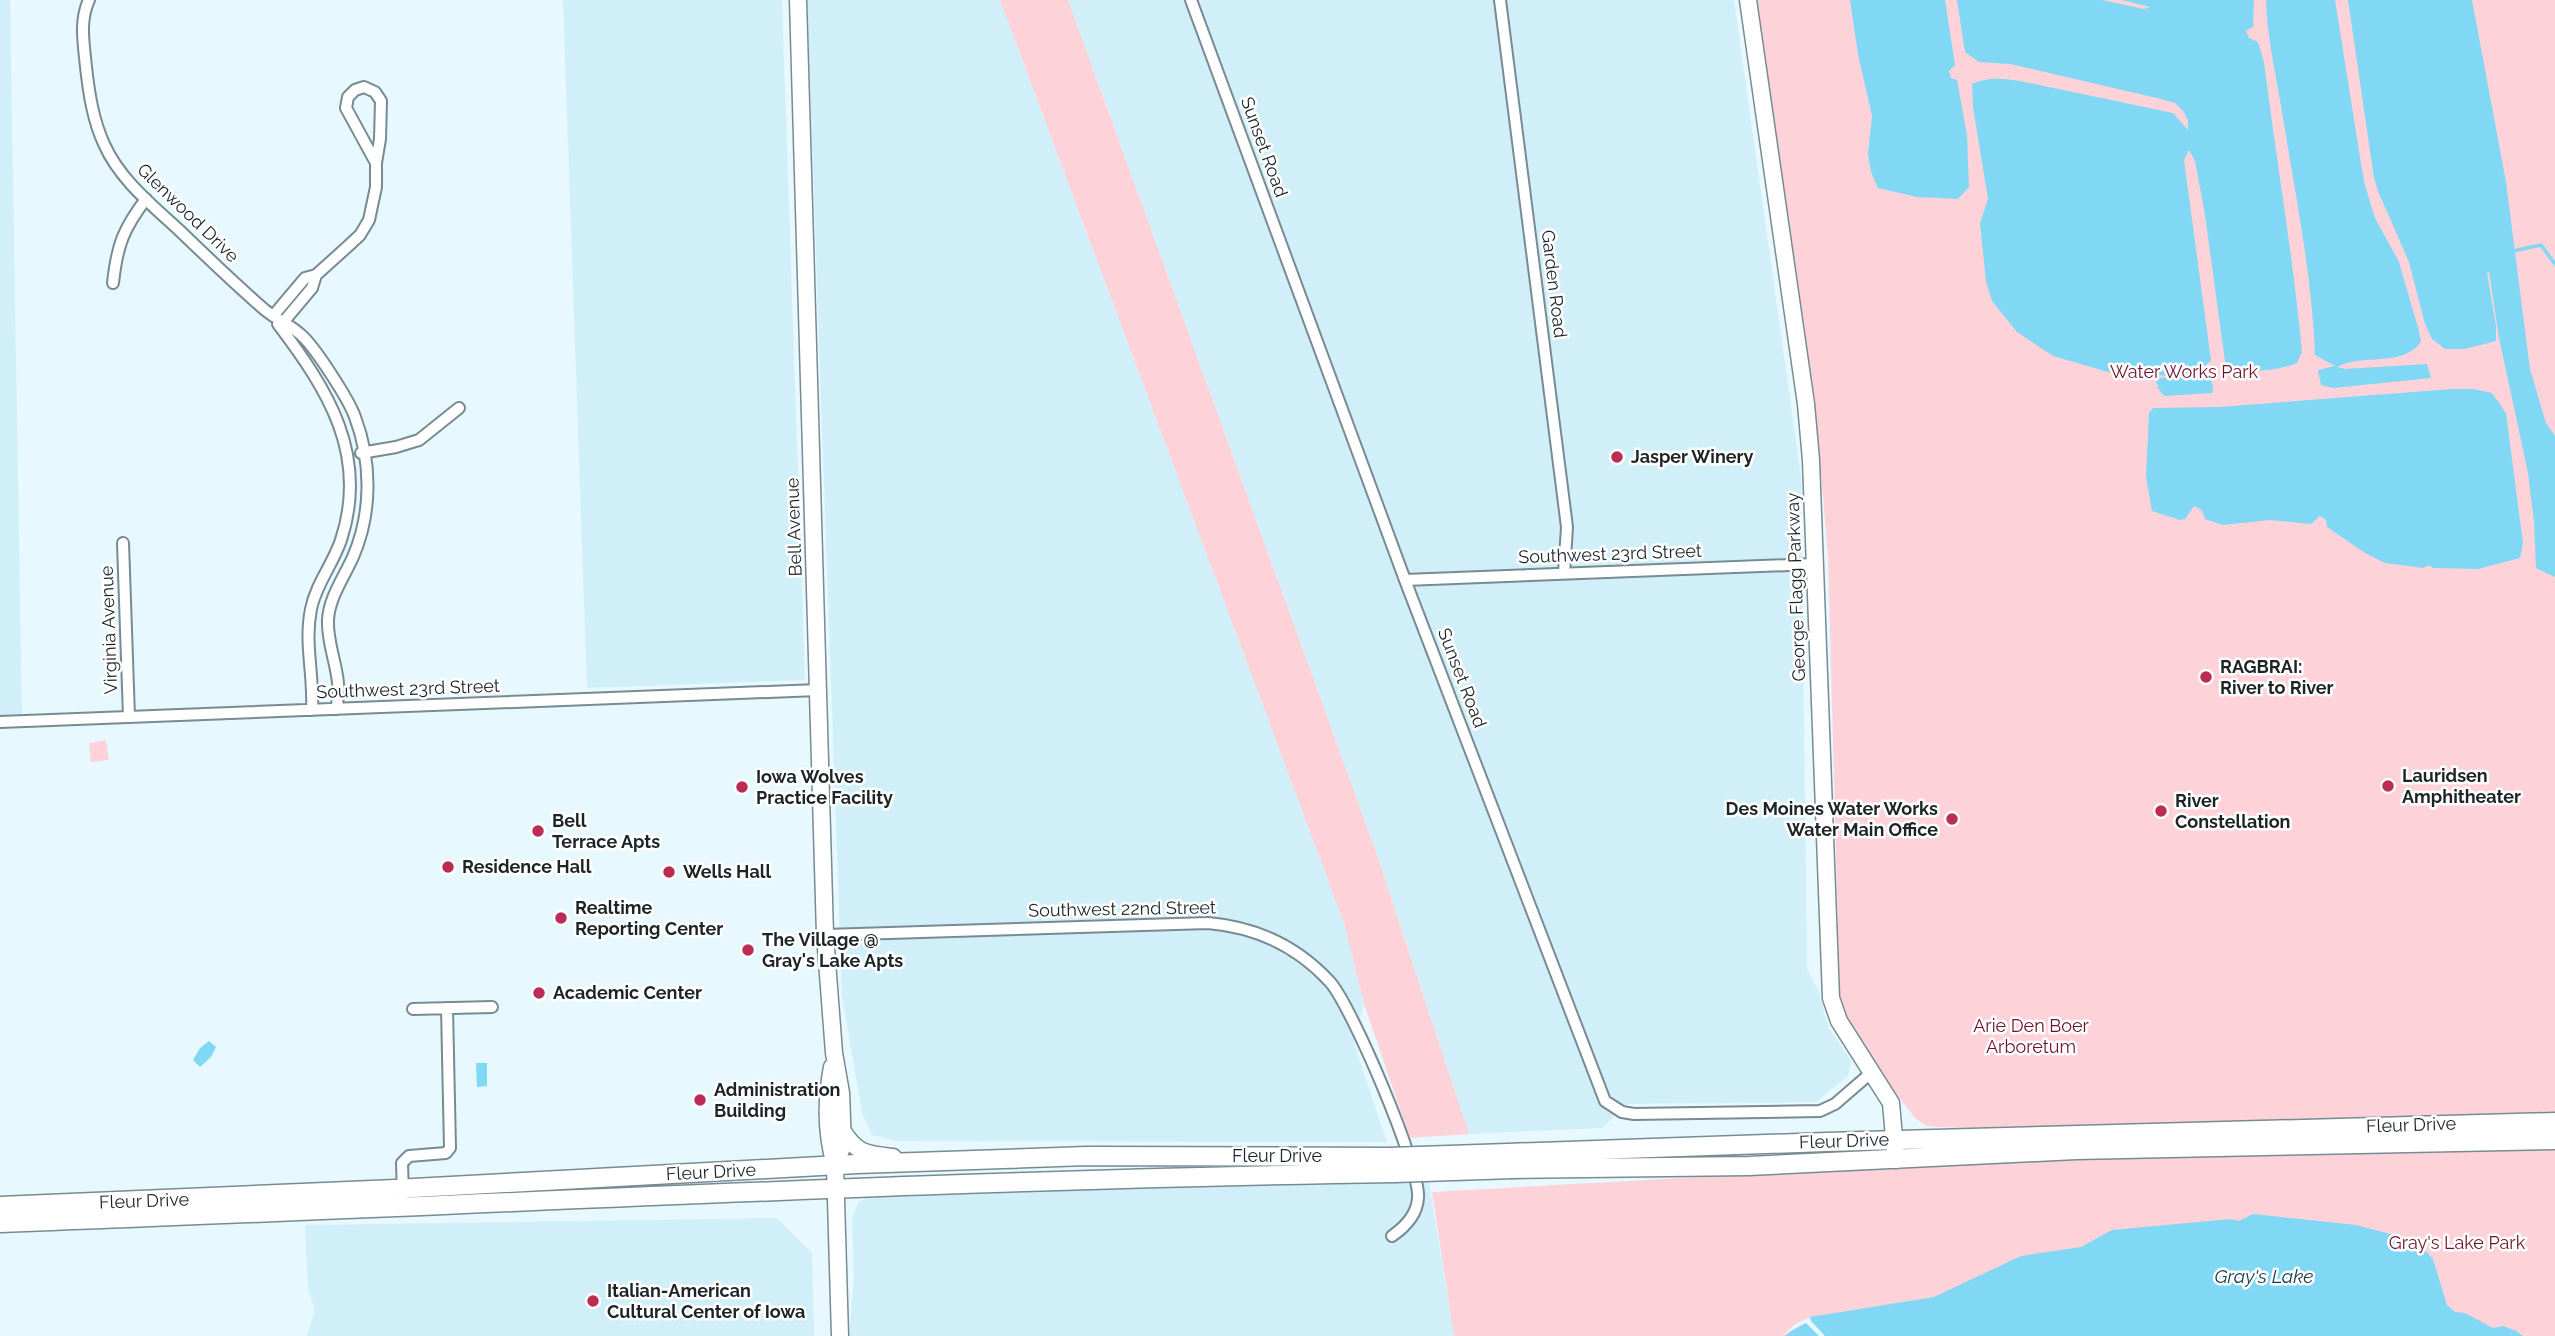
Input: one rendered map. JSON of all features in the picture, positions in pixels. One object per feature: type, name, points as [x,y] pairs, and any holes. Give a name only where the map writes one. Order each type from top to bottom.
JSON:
[{"type":"main road","name":"Fleur Drive","points":[[0,1206],[836,1189],[1187,1176],[1895,1140],[2555,1122]]},
{"type":"main road","name":"Fleur Drive","points":[[1511,1161],[1749,1166],[2076,1150],[2555,1140]]},
{"type":"main road","name":"Fleur Drive","points":[[0,1223],[403,1198],[835,1165],[1098,1156],[1391,1165]]},
{"type":"street","name":"Glenwood Drive","points":[[89,0],[85,8],[83,27],[92,110],[111,159],[132,186],[278,321],[322,387],[348,456],[351,488],[347,517],[340,545],[312,606],[307,630],[307,648],[313,675],[312,710]]},
{"type":"street","name":"Bell Avenue","points":[[798,0],[825,935],[834,1053],[841,1093],[843,1144],[835,1165]]},
{"type":"street","name":"Sunset Road","points":[[1191,0],[1405,580],[1605,1101],[1622,1112],[1634,1114],[1820,1111],[1835,1104],[1872,1072]]},
{"type":"street","name":"Garden Road","points":[[1500,0],[1567,527],[1564,573]]},
{"type":"street","name":"George Flagg Parkway","points":[[1748,0],[1806,404],[1811,460],[1831,998],[1839,1021],[1891,1103],[1896,1160]]},
{"type":"street","points":[[278,321],[305,278],[316,275],[360,235],[369,220],[376,187],[381,101],[375,92],[364,87],[355,90],[348,97],[346,108],[376,163]]},
{"type":"street","points":[[113,283],[116,254],[122,235],[131,217],[146,199]]},
{"type":"street","name":"Glenwood Drive","points":[[278,321],[302,335],[336,383],[355,417],[365,452],[365,517],[354,554],[331,604],[328,620],[329,645],[338,685],[337,709]]},
{"type":"street","points":[[348,456],[419,440],[459,408]]},
{"type":"street","name":"Virginia Avenue","points":[[123,543],[129,717]]},
{"type":"street","name":"Southwest 23rd Street","points":[[1405,580],[1815,564]]},
{"type":"street","points":[[324,575],[341,582]]},
{"type":"street","name":"Southwest 23rd Street","points":[[0,722],[818,690]]},
{"type":"street","name":"Southwest 22nd Street","points":[[825,935],[1208,923],[1259,933],[1290,948],[1305,958],[1341,996],[1354,1021],[1416,1177],[1418,1199],[1412,1218],[1392,1237]]},
{"type":"street","points":[[412,1009],[492,1007]]},
{"type":"street","points":[[403,1198],[402,1163],[409,1156],[446,1153],[450,1148],[447,1009]]},
{"type":"street","name":"Bell Avenue","points":[[834,1053],[828,1090],[830,1146],[835,1165],[840,1336]]},
{"type":"street","points":[[842,1129],[851,1143],[868,1154],[933,1161]]},
{"type":"shaded area","points":[[0,0],[10,0],[22,721],[0,722]]},
{"type":"shaded area","points":[[563,0],[782,0],[805,680],[587,688]]},
{"type":"shaded area","points":[[807,0],[1000,0],[1344,923],[1364,1004],[1354,1043],[1387,1142],[895,1141],[872,1135],[862,1113],[842,996]]},
{"type":"shaded area","points":[[1068,0],[1734,0],[1801,477],[1807,969],[1819,992],[1828,1027],[1851,1061],[1848,1076],[1816,1102],[1627,1104],[1602,1128],[1469,1134],[1375,849]]},
{"type":"shaded area","points":[[1394,1173],[1398,1183],[1429,1182],[1454,1336],[849,1336],[854,1278],[852,1218],[858,1203],[871,1195]]},
{"type":"shaded area","points":[[777,1218],[812,1253],[814,1336],[307,1336],[315,1310],[308,1289],[305,1225]]},
{"type":"green space","points":[[1000,0],[1068,0],[1375,849],[1469,1134],[1410,1138],[1364,1004],[1344,923]]},
{"type":"green space","name":"Water Works Park","points":[[1753,0],[2555,0],[2555,1115],[2035,1129],[1936,1127],[1927,1126],[1916,1119],[1867,1055],[1842,1009],[1835,984],[1834,957],[1838,929],[1828,557],[1818,437],[1777,179]]},
{"type":"green space","points":[[106,740],[109,760],[91,762],[89,743]]},
{"type":"green space","name":"Gray's Lake Park","points":[[2555,1148],[2555,1336],[1454,1336],[1432,1192],[1876,1167],[2187,1156]]},
{"type":"water","points":[[1850,0],[1945,0],[1955,65],[1949,71],[1951,78],[1957,80],[1967,135],[1969,187],[1958,199],[1917,197],[1878,188],[1871,172],[1868,154],[1872,116],[1858,54]]},
{"type":"water","points":[[1957,0],[2102,0],[2144,9],[2150,7],[2122,0],[2254,0],[2253,27],[2246,31],[2249,38],[2258,42],[2264,62],[2302,352],[2297,363],[2262,371],[2226,369],[2205,215],[2195,161],[2189,150],[2184,160],[2211,360],[2201,370],[2181,376],[2211,377],[2212,393],[2164,396],[2157,387],[2158,378],[2177,377],[2157,375],[2138,378],[2108,372],[2053,356],[2017,332],[1992,301],[1986,282],[1980,223],[1988,199],[1973,107],[1972,84],[1991,79],[2025,82],[2173,113],[2188,130],[2188,121],[2175,103],[2161,99],[2010,64],[1979,62],[1965,52]]},
{"type":"water","points":[[2266,0],[2335,0],[2364,182],[2375,218],[2399,262],[2419,331],[2421,342],[2403,355],[2347,363],[2337,367],[2345,369],[2427,364],[2431,378],[2333,388],[2321,385],[2318,370],[2335,366],[2315,355],[2306,261],[2268,27]]},
{"type":"water","points":[[2348,0],[2472,0],[2506,182],[2530,369],[2546,423],[2555,436],[2555,577],[2536,568],[2528,473],[2499,338],[2489,272],[2496,341],[2465,349],[2445,349],[2432,339],[2425,324],[2409,262],[2374,178]]},
{"type":"water","points":[[2452,389],[2492,393],[2506,413],[2523,543],[2520,558],[2478,569],[2433,568],[2429,565],[2423,568],[2385,563],[2365,553],[2327,527],[2326,520],[2320,516],[2311,524],[2270,520],[2223,525],[2205,519],[2202,510],[2194,506],[2185,519],[2180,520],[2152,511],[2146,476],[2149,413],[2153,408],[2219,407]]},
{"type":"water","points":[[209,1041],[216,1047],[211,1057],[200,1067],[193,1060],[200,1048]]},
{"type":"water","points":[[476,1063],[487,1063],[487,1086],[477,1087]]},
{"type":"water","name":"Gray's Lake","points":[[2253,1214],[2356,1225],[2402,1237],[2424,1249],[2433,1259],[2447,1305],[2455,1312],[2465,1313],[2493,1328],[2503,1326],[2523,1336],[1785,1336],[1810,1317],[1934,1297],[2021,1256],[2081,1247],[2112,1230],[2231,1219],[2239,1221]]},
{"type":"pier","points":[[1810,1317],[1825,1336],[1819,1336],[1806,1323],[1781,1336],[1797,1323]]},
{"type":"waterway","points":[[2513,251],[2541,245],[2555,264]]},
{"type":"place","name":"Jasper Winery","points":[[1617,457]]},
{"type":"place","name":"RAGBRAI: River to River","points":[[2206,677]]},
{"type":"place","name":"Lauridsen Amphitheater","points":[[2388,786]]},
{"type":"place","name":"Iowa Wolves Practice Facility","points":[[742,787]]},
{"type":"place","name":"River Constellation","points":[[2161,811]]},
{"type":"place","name":"Des Moines Water Works Water Main Office","points":[[1952,819]]},
{"type":"place","name":"Bell Terrace Apts","points":[[538,831]]},
{"type":"place","name":"Residence Hall","points":[[448,867]]},
{"type":"place","name":"Wells Hall","points":[[669,872]]},
{"type":"place","name":"Realtime Reporting Center","points":[[561,918]]},
{"type":"place","name":"The Village @ Gray's Lake Apts","points":[[748,950]]},
{"type":"place","name":"Academic Center","points":[[539,993]]},
{"type":"place","name":"Administration Building","points":[[700,1100]]},
{"type":"place","name":"Italian-American Cultural Center of Iowa","points":[[593,1301]]},
{"type":"park label","name":"Arie Den Boer Arboretum","points":[[2031,1036]]}]
